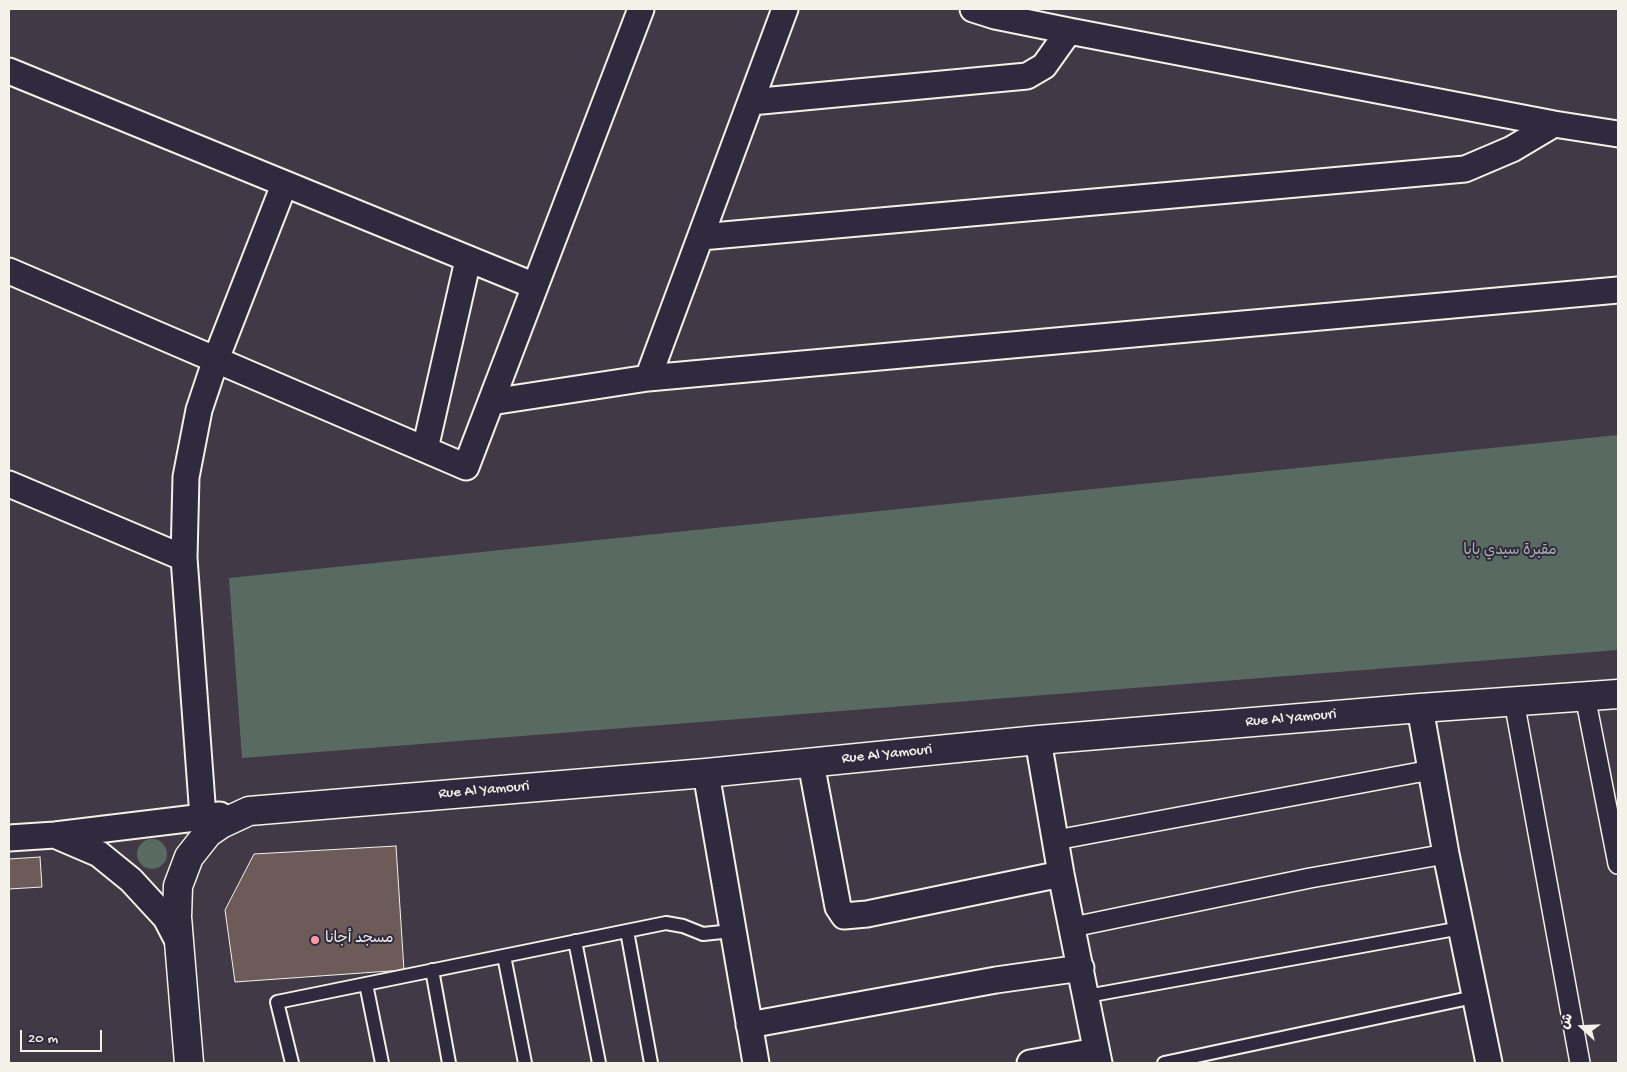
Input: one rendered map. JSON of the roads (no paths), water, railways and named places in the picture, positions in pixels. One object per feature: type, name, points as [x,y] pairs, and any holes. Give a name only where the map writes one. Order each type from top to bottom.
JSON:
[{"type":"street","points":[[9,271],[466,466],[641,9]]},
{"type":"street","points":[[648,378],[785,9]]},
{"type":"street","points":[[973,9],[995,16],[1554,124],[1618,134]]},
{"type":"street","points":[[751,102],[1026,76],[1044,66],[1069,30]]},
{"type":"street","points":[[9,71],[535,286]]},
{"type":"street","points":[[701,236],[1465,169],[1512,148],[1554,124]]},
{"type":"street","points":[[203,817],[184,558],[186,477],[198,410],[284,185]]},
{"type":"street","points":[[425,450],[468,260]]},
{"type":"street","points":[[491,402],[648,378],[1618,290]]},
{"type":"street","points":[[9,484],[184,558]]},
{"type":"street","name":"Rue Al Yamouri","points":[[186,864],[208,833],[221,824],[249,812],[706,773],[1038,740],[1420,708],[1618,694]]},
{"type":"street","points":[[1585,696],[1618,864]]},
{"type":"street","points":[[1514,701],[1580,1063]]},
{"type":"street","points":[[1420,708],[1446,854],[1489,1063]]},
{"type":"street","points":[[1030,1063],[1098,1057],[1061,874],[1038,740]]},
{"type":"street","points":[[811,763],[838,907],[844,916],[867,914],[1061,874]]},
{"type":"street","points":[[1056,840],[1431,770]]},
{"type":"street","points":[[706,773],[756,1063]]},
{"type":"street","points":[[9,838],[55,835],[249,812]]},
{"type":"street","points":[[166,822],[177,825],[189,835],[191,842],[176,902],[189,1063]]},
{"type":"street","points":[[136,826],[119,835],[112,847],[114,861],[166,918],[179,943]]},
{"type":"street","points":[[55,835],[99,854],[127,876],[150,889],[160,889],[168,886],[186,864]]},
{"type":"street","points":[[1073,927],[1310,878],[1446,854]]},
{"type":"street","points":[[749,1025],[996,980],[1081,968]]},
{"type":"lane","points":[[292,1063],[277,1002],[666,923],[683,926],[703,934],[732,931]]},
{"type":"lane","points":[[1087,996],[1461,928]]},
{"type":"lane","points":[[627,931],[652,1063]]},
{"type":"lane","points":[[575,941],[599,1063]]},
{"type":"lane","points":[[504,956],[525,1063]]},
{"type":"lane","points":[[432,970],[449,1063]]},
{"type":"lane","points":[[366,984],[382,1063]]},
{"type":"lane","points":[[1164,1063],[1474,996]]},
{"type":"place","name":"مسجد أجانا","points":[[315,940]]},
{"type":"park label","name":"مقبرة سيدي بابا","points":[[1510,552]]}]
